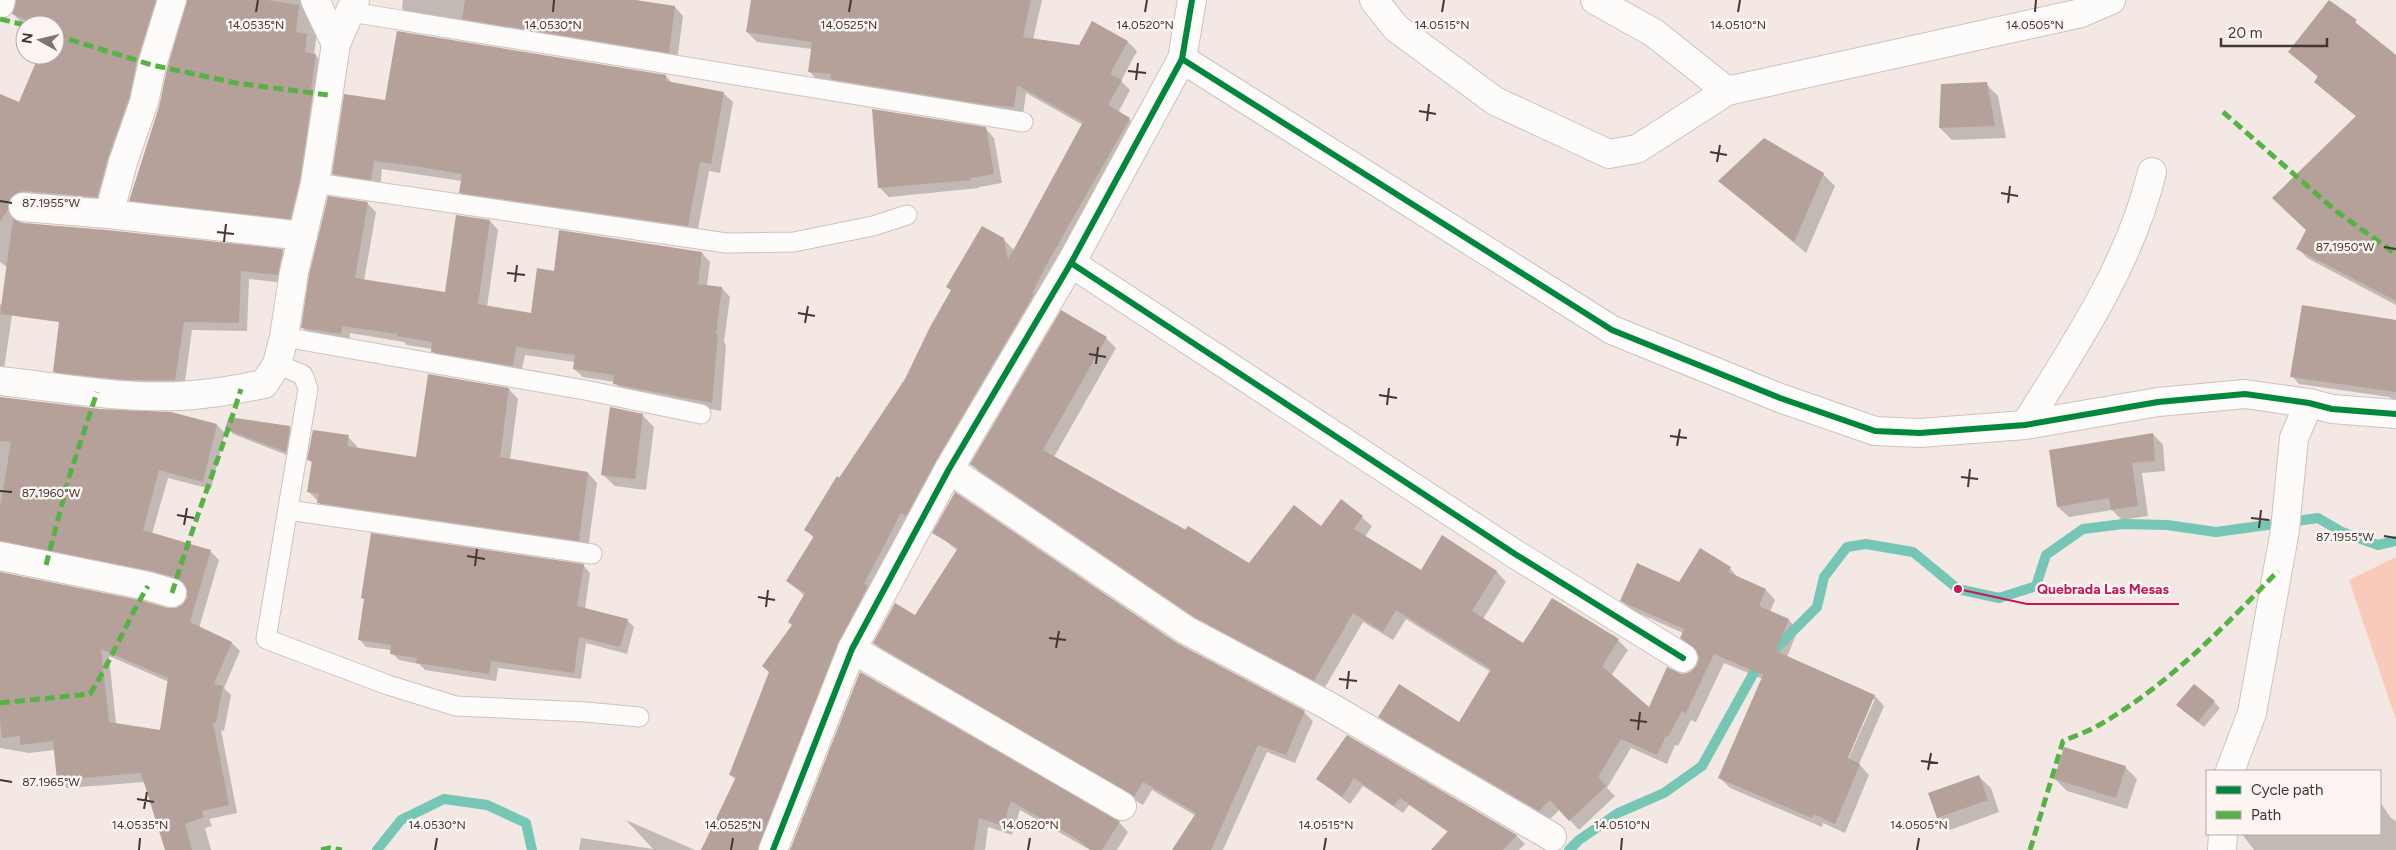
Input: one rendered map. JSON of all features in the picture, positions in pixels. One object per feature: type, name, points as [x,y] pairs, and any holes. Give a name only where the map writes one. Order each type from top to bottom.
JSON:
[{"type":"street","points":[[0,4],[1,0]]},
{"type":"street","points":[[109,214],[123,162],[144,102],[152,65],[172,0]]},
{"type":"street","points":[[315,0],[336,44]]},
{"type":"street","points":[[773,850],[852,648],[949,469],[1071,263],[1182,59],[1192,0]]},
{"type":"street","points":[[1374,0],[1396,28],[1495,101],[1609,154],[1637,150],[1727,91],[2081,14],[2111,0]]},
{"type":"street","points":[[1595,0],[1654,33],[1727,91]]},
{"type":"street","points":[[0,381],[97,392],[163,396],[202,395],[264,384],[277,364],[284,337],[315,182],[336,44],[353,6]]},
{"type":"street","points":[[1182,59],[1612,330],[1780,398],[1875,431],[1920,433],[2025,425],[2158,402],[2246,394],[2309,403],[2332,409],[2396,414]]},
{"type":"street","points":[[2025,425],[2095,314],[2144,206],[2152,172]]},
{"type":"street","points":[[23,207],[109,214],[303,236]]},
{"type":"street","points":[[1071,263],[1515,554],[1683,658]]},
{"type":"street","points":[[2230,770],[2252,713],[2285,530],[2294,438],[2309,403]]},
{"type":"street","points":[[949,469],[1186,630],[1327,705],[1552,837]]},
{"type":"street","points":[[0,556],[148,586],[172,593]]},
{"type":"street","points":[[852,648],[1122,806]]},
{"type":"street","points":[[2222,850],[2223,835]]},
{"type":"lane","points":[[353,6],[1023,122]]},
{"type":"lane","points":[[315,182],[726,243],[794,242],[873,226],[907,215]]},
{"type":"lane","points":[[284,337],[590,391],[701,414]]},
{"type":"lane","points":[[277,364],[303,375],[308,389],[266,639],[388,685],[456,706],[586,712],[639,717]]},
{"type":"lane","points":[[288,510],[592,554]]},
{"type":"shaded area","points":[[2396,557],[2396,720],[2349,580]]},
{"type":"building","points":[[16,0],[156,0],[137,60],[129,98],[108,157],[97,197],[24,191],[17,193],[10,199],[8,210],[0,221],[0,94],[19,102],[35,65],[65,65],[65,15],[12,14]]},
{"type":"building","points":[[187,0],[267,0],[299,5],[296,32],[307,34],[305,52],[316,54],[311,89],[313,90],[300,180],[290,219],[129,201],[159,107],[167,69]]},
{"type":"building","points":[[465,0],[635,0],[675,6],[669,53],[462,19]]},
{"type":"building","points":[[751,0],[1031,0],[1023,37],[1079,45],[1092,21],[1128,41],[1110,74],[1122,80],[1108,105],[1130,118],[1048,262],[1032,293],[1034,294],[906,516],[901,513],[864,584],[868,586],[838,643],[758,850],[701,850],[736,777],[729,775],[769,672],[762,666],[792,625],[788,622],[805,593],[786,581],[814,536],[804,530],[837,476],[839,478],[905,379],[930,327],[951,290],[946,287],[982,226],[1004,238],[1008,260],[1083,122],[1017,85],[1014,107],[982,104],[830,79],[831,74],[808,72],[812,42],[746,32]]},
{"type":"building","points":[[2329,0],[2357,20],[2355,22],[2396,55],[2396,301],[2296,249],[2306,230],[2272,198],[2356,116],[2314,82],[2318,76],[2288,52]]},
{"type":"building","points":[[397,31],[666,75],[666,81],[724,92],[711,164],[700,162],[688,226],[459,193],[462,174],[415,166],[374,161],[371,180],[332,174],[344,94],[385,100]]},
{"type":"building","points":[[1987,82],[1995,126],[1939,128],[1941,84]]},
{"type":"building","points":[[872,109],[986,127],[994,174],[970,178],[971,180],[878,188]]},
{"type":"building","points":[[1764,138],[1824,173],[1794,242],[1718,181]]},
{"type":"building","points":[[328,196],[368,202],[355,278],[445,292],[456,215],[490,220],[478,304],[531,313],[537,268],[554,271],[559,230],[702,252],[698,284],[722,287],[716,334],[718,335],[712,403],[613,384],[614,375],[573,369],[575,355],[516,347],[513,366],[431,352],[432,342],[397,336],[397,334],[342,326],[341,334],[301,328],[309,275]]},
{"type":"building","points":[[13,219],[22,223],[283,249],[278,275],[241,271],[239,323],[184,322],[175,380],[128,380],[78,375],[53,372],[59,322],[0,314]]},
{"type":"building","points":[[2302,305],[2396,320],[2396,392],[2290,377]]},
{"type":"building","points":[[1061,310],[1107,337],[1043,450],[1185,530],[1188,526],[1249,563],[1294,505],[1321,526],[1341,499],[1363,516],[1354,529],[1421,570],[1442,535],[1497,571],[1472,611],[1523,643],[1552,598],[1619,639],[1602,666],[1649,707],[1667,667],[1682,674],[1690,672],[1696,666],[1699,658],[1696,650],[1680,638],[1684,629],[1620,601],[1637,563],[1679,582],[1700,548],[1731,567],[1728,572],[1766,589],[1759,606],[1789,619],[1776,651],[1875,695],[1848,758],[1860,764],[1835,824],[1814,814],[1812,818],[1718,778],[1763,675],[1714,654],[1686,713],[1682,711],[1668,737],[1666,736],[1657,755],[1621,739],[1598,777],[1606,786],[1569,821],[1550,800],[1539,811],[1378,717],[1399,684],[1459,722],[1491,669],[1396,610],[1383,632],[1353,613],[1314,681],[1194,617],[970,464]]},
{"type":"building","points":[[428,374],[509,388],[500,457],[588,472],[579,541],[317,503],[319,494],[307,492],[312,461],[307,460],[313,430],[349,435],[347,446],[416,457]]},
{"type":"building","points":[[0,397],[100,409],[171,412],[217,424],[203,482],[159,470],[143,530],[211,550],[190,622],[232,642],[214,684],[223,686],[216,723],[213,723],[229,805],[202,811],[204,817],[185,824],[192,850],[165,850],[141,773],[57,780],[53,741],[20,745],[20,736],[2,738],[0,719],[0,572],[144,601],[168,608],[176,608],[183,604],[187,597],[187,590],[184,583],[177,578],[152,571],[0,541],[0,508],[11,442],[0,441]],"holes":[[[101,649],[168,678],[160,730],[109,722]]]},
{"type":"building","points":[[610,407],[643,414],[635,479],[601,475]]},
{"type":"building","points":[[229,417],[290,426],[286,452],[225,429]]},
{"type":"building","points":[[2153,433],[2155,461],[2132,463],[2138,506],[2111,510],[2109,498],[2057,507],[2049,450]]},
{"type":"building","points":[[955,492],[1177,643],[1305,711],[1286,755],[1258,745],[1211,850],[1172,850],[1196,813],[1143,782],[1134,797],[873,643],[895,603],[915,615],[958,548],[932,533]]},
{"type":"building","points":[[371,533],[584,564],[577,606],[628,619],[620,647],[579,637],[574,673],[491,661],[489,674],[416,663],[417,658],[390,654],[391,645],[358,640],[364,599],[361,598]]},
{"type":"building","points":[[860,672],[1120,821],[1102,850],[1091,850],[1077,839],[1011,801],[1003,826],[979,818],[974,850],[790,850]]},
{"type":"building","points":[[2194,684],[2215,701],[2198,722],[2176,705]]},
{"type":"building","points":[[1347,735],[1517,835],[1503,850],[1431,850],[1448,831],[1400,798],[1394,806],[1354,778],[1342,797],[1316,779]]},
{"type":"building","points":[[2064,747],[2126,766],[2116,798],[2054,779]]},
{"type":"building","points":[[1979,775],[1988,800],[1937,818],[1928,793]]},
{"type":"waterway","points":[[1569,850],[1579,840],[1618,813],[1664,793],[1702,766],[1757,667],[1817,607],[1824,577],[1847,547],[1866,544],[1913,552],[1958,589],[1999,598],[2036,586],[2046,555],[2083,529],[2123,524],[2167,525],[2216,532],[2318,518],[2342,532],[2378,545],[2396,541]]},
{"type":"waterway","points":[[377,850],[401,820],[444,799],[487,805],[526,823],[532,850]]},
{"type":"marked path","points":[[0,19],[15,23]]},
{"type":"marked path","points":[[65,38],[152,65],[236,83],[328,95]]},
{"type":"marked path","points":[[2223,112],[2336,211],[2396,254]]},
{"type":"marked path","points":[[172,593],[241,389]]},
{"type":"marked path","points":[[46,565],[69,477],[97,392]]},
{"type":"marked path","points":[[2030,850],[2063,741],[2101,724],[2173,673],[2195,654],[2278,571]]},
{"type":"marked path","points":[[0,703],[90,694],[148,586]]},
{"type":"marked path","points":[[321,850],[329,848],[342,850]]},
{"type":"cycle path","points":[[773,850],[852,649],[949,469],[1071,263],[1182,59],[1192,0]]},
{"type":"cycle path","points":[[1182,59],[1612,330],[1780,398],[1875,431],[1920,433],[2025,425],[2158,402],[2245,394],[2309,403],[2332,409],[2396,414]]},
{"type":"cycle path","points":[[1071,263],[1515,554],[1683,658]]},
{"type":"place","name":"Quebrada Las Mesas","points":[[1958,589]]}]
